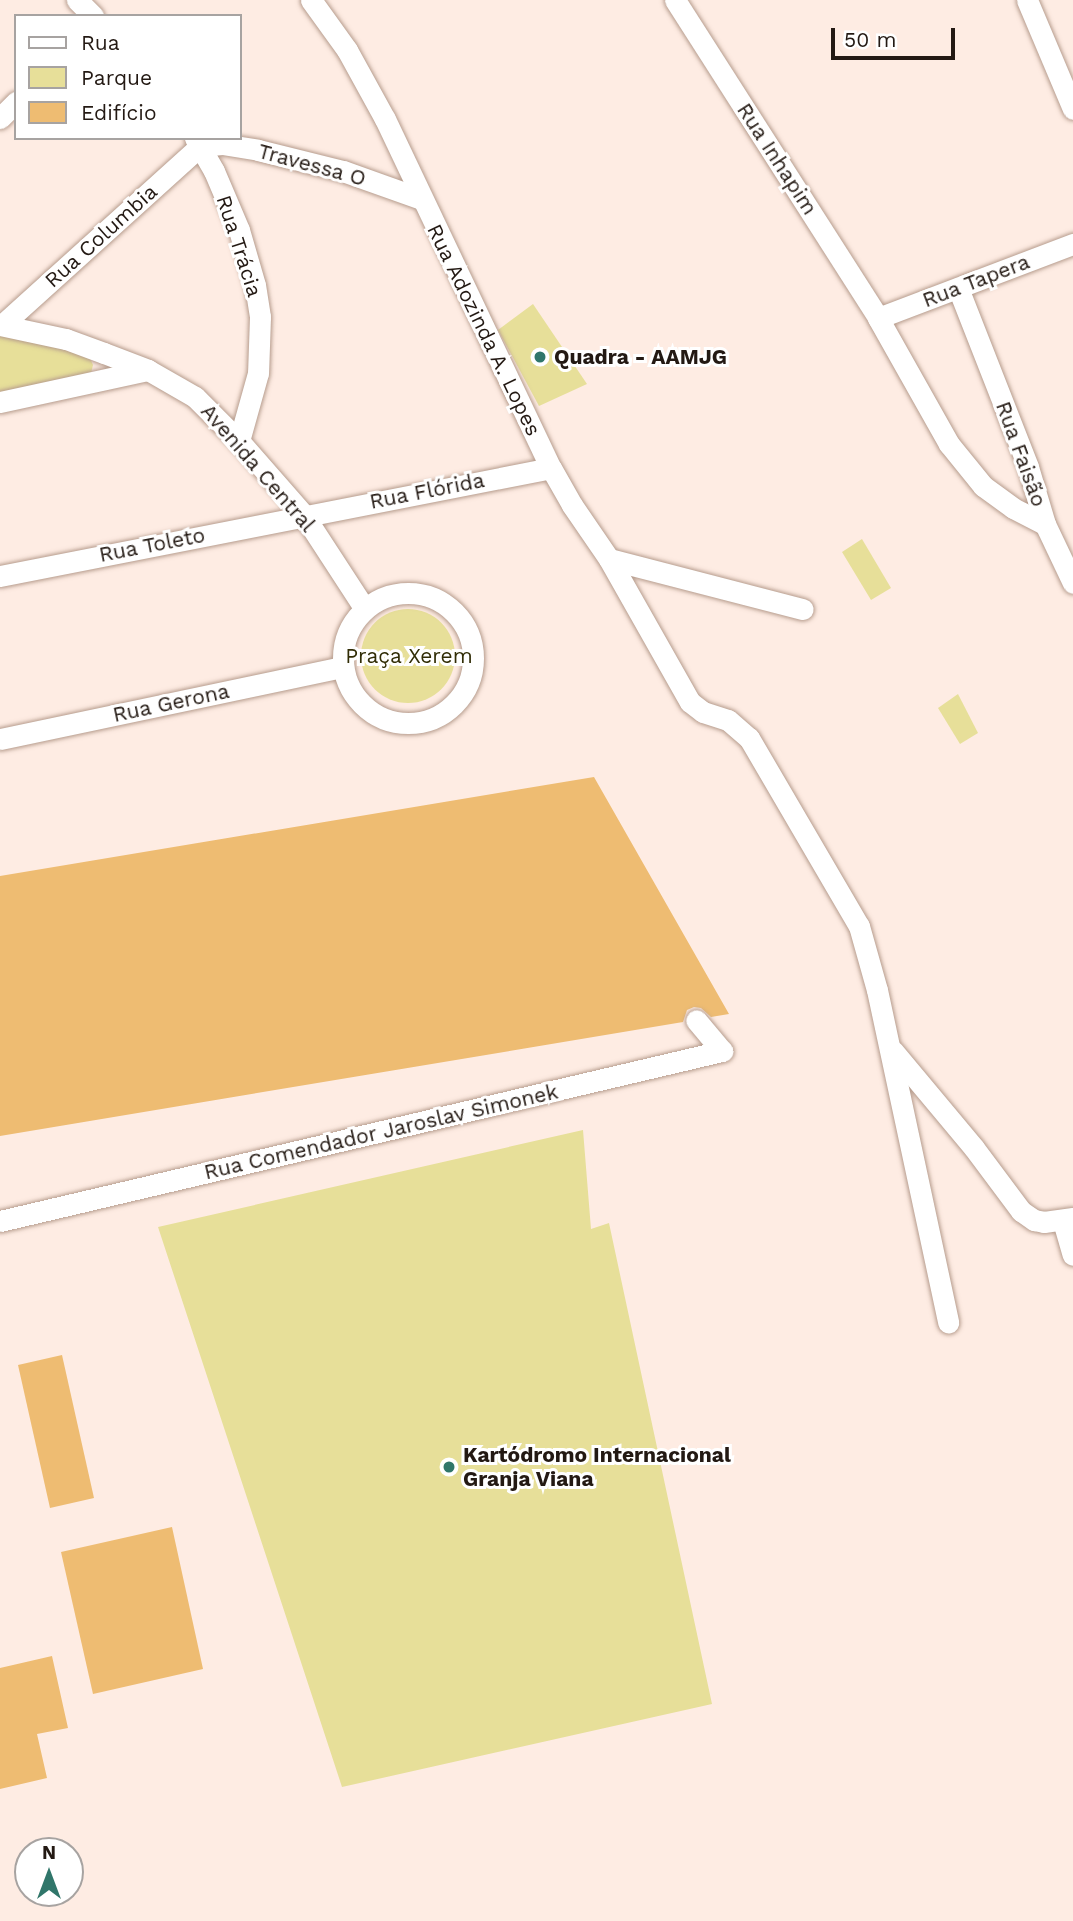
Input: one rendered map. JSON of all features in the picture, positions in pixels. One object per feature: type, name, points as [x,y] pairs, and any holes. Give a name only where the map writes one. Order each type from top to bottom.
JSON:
[{"type":"street","points":[[77,0],[91,14]]},
{"type":"street","name":"Rua Adozinda A. Lopes","points":[[312,0],[347,50],[385,119],[551,468],[609,559],[690,702],[703,712],[728,720],[738,727],[771,771],[859,926],[890,1049],[948,1322]]},
{"type":"street","name":"Rua Inhapim","points":[[675,0],[878,318]]},
{"type":"street","points":[[1027,0],[1073,108]]},
{"type":"street","points":[[0,118],[14,104]]},
{"type":"street","name":"Travessa O","points":[[197,142],[258,150],[343,171],[421,199]]},
{"type":"street","name":"Rua Columbia","points":[[1,325],[197,142]]},
{"type":"street","name":"Rua Trácia","points":[[197,142],[239,230],[255,285],[260,317],[258,373],[239,441]]},
{"type":"street","name":"Rua Tapera","points":[[878,318],[1073,244]]},
{"type":"street","name":"Rua Faisão","points":[[958,288],[1024,457],[1045,524]]},
{"type":"street","name":"Rua Faisão","points":[[878,318],[949,444],[965,466],[983,486],[1013,508],[1045,524]]},
{"type":"street","name":"Avenida Central","points":[[1,325],[66,340],[148,370],[195,397],[239,441],[303,514],[365,609]]},
{"type":"street","points":[[0,402],[148,370]]},
{"type":"street","name":"Rua Flórida","points":[[303,514],[551,468]]},
{"type":"street","name":"Rua Toleto","points":[[0,576],[303,514]]},
{"type":"street","points":[[1045,524],[1073,583]]},
{"type":"street","points":[[609,559],[803,609]]},
{"type":"street","points":[[404,593],[426,595],[446,604],[461,619],[471,639],[474,660],[470,681],[459,700],[442,714],[422,722],[400,723],[380,717],[362,705],[349,687],[343,667],[343,645],[351,625],[365,609],[383,598],[404,593]]},
{"type":"street","name":"Rua Gerona","points":[[0,739],[343,667]]},
{"type":"street","name":"Rua Comendador Jaroslav Simonek","points":[[0,1221],[722,1051],[696,1020]]},
{"type":"street","points":[[890,1049],[974,1148],[1021,1211],[1034,1220],[1068,1220],[1073,1255]]},
{"type":"green space","name":"Quadra - AAMJG","points":[[533,304],[587,384],[539,406],[498,330]]},
{"type":"green space","points":[[0,332],[89,356],[93,365],[91,373],[0,396]]},
{"type":"green space","points":[[862,539],[891,588],[871,600],[842,552]]},
{"type":"green space","name":"Praça Xerem","points":[[408,609],[426,613],[441,623],[451,638],[455,656],[451,674],[441,689],[426,699],[408,703],[390,699],[375,689],[365,674],[361,656],[365,638],[375,623],[390,613]]},
{"type":"green space","points":[[958,694],[978,733],[960,744],[938,708]]},
{"type":"green space","name":"Kartódromo Internacional Granja Viana","points":[[583,1130],[591,1229],[609,1223],[712,1704],[342,1787],[158,1227]]},
{"type":"building","points":[[594,777],[729,1014],[711,1017],[701,1008],[694,1007],[687,1010],[683,1022],[0,1136],[0,876]]},
{"type":"building","points":[[62,1355],[94,1498],[50,1508],[18,1365]]},
{"type":"building","points":[[172,1527],[203,1669],[93,1694],[61,1552]]},
{"type":"building","points":[[52,1656],[68,1728],[37,1734],[47,1778],[0,1789],[0,1668]]},
{"type":"place","name":"Quadra - AAMJG","points":[[540,357]]},
{"type":"place","name":"Kartódromo Internacional Granja Viana","points":[[449,1467]]}]
